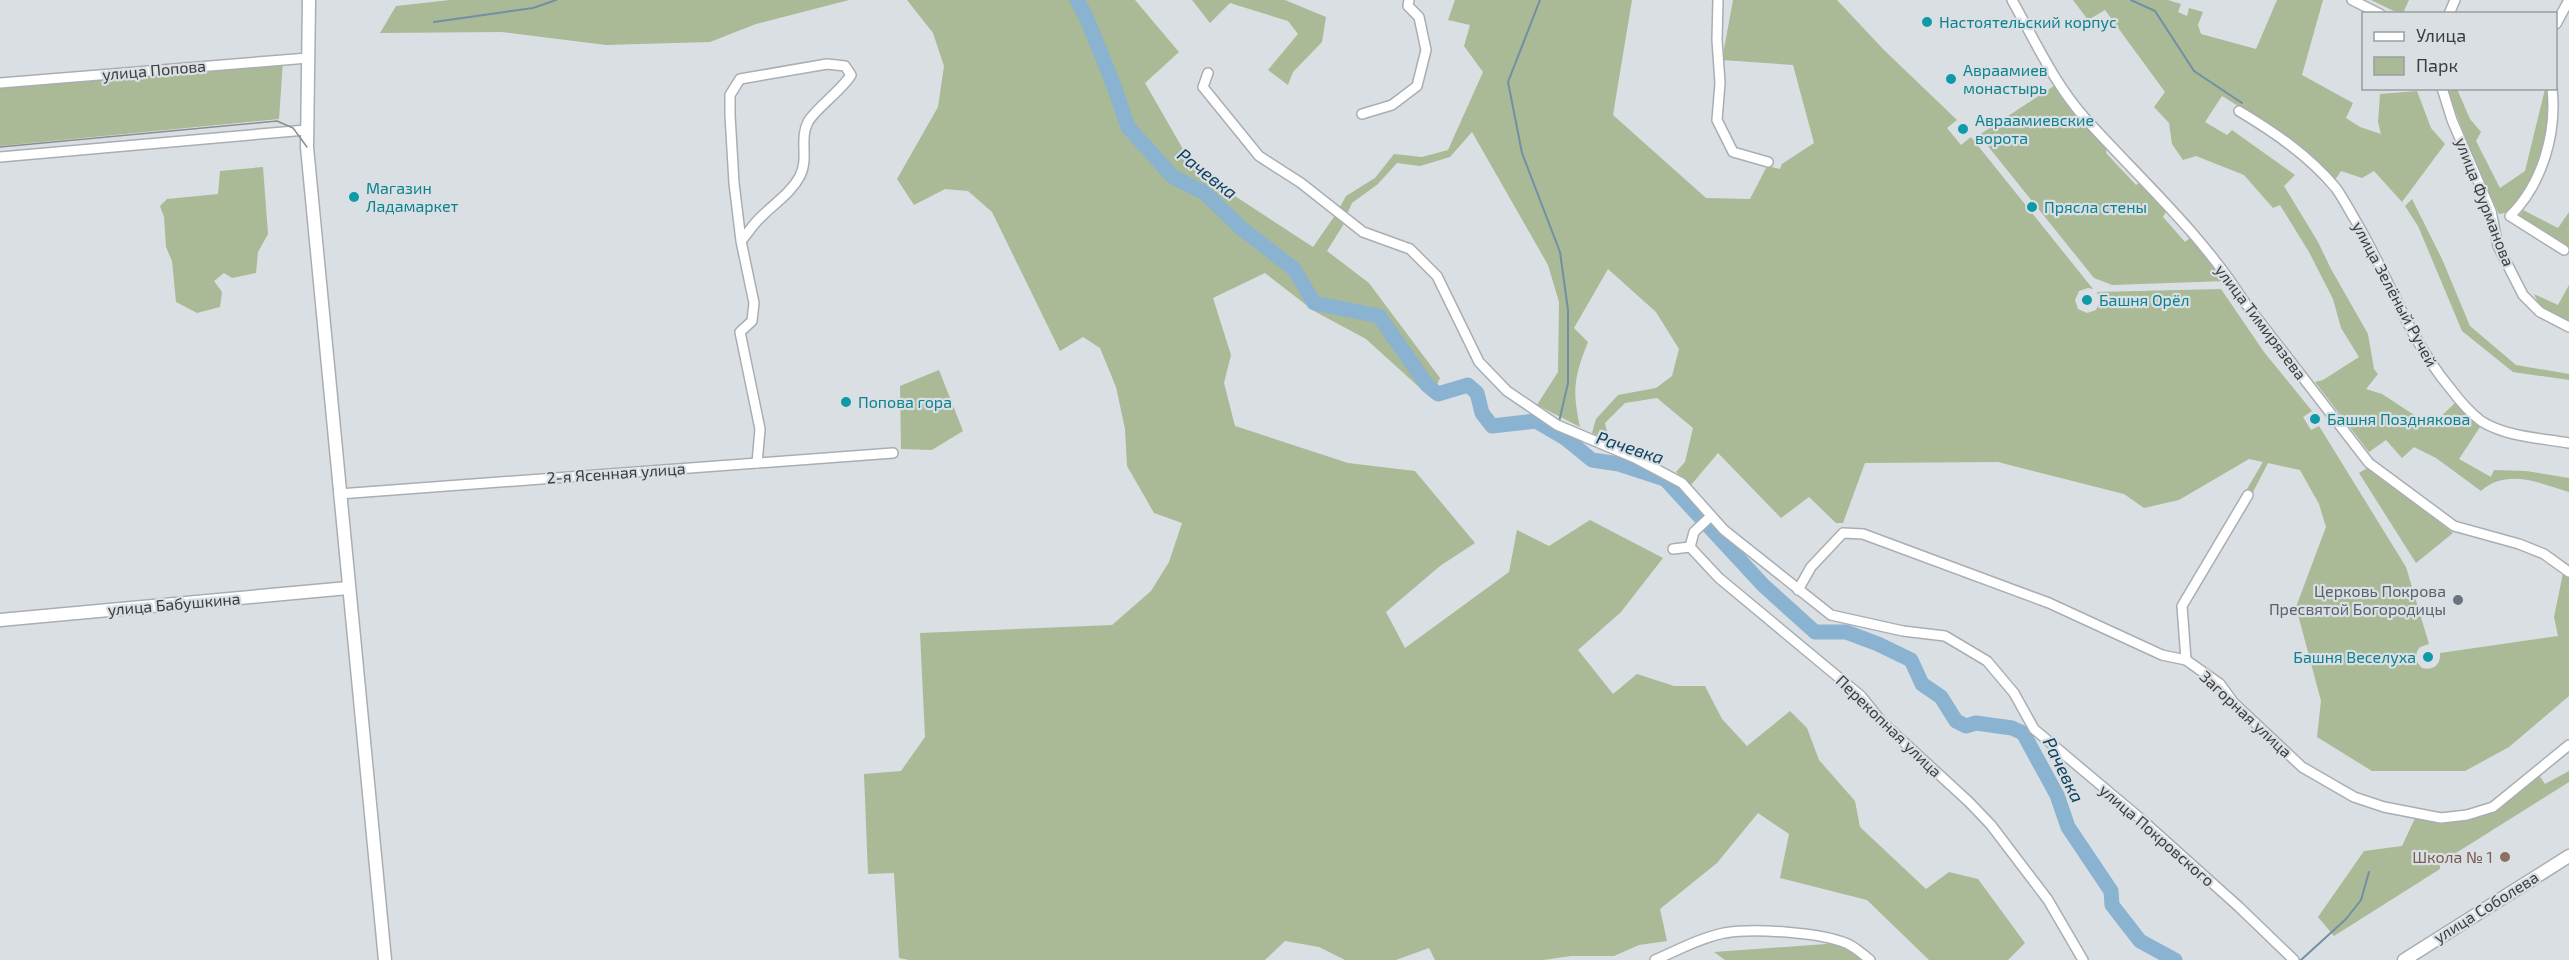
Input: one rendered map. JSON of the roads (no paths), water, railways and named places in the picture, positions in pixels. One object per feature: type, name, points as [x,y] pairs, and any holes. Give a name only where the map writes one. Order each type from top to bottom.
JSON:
[{"type":"main road","points":[[309,0],[307,147],[348,588],[386,960]]},
{"type":"main road","name":"улица Бабушкина","points":[[0,620],[348,588]]},
{"type":"main road","name":"улица Соболева","points":[[2404,960],[2569,856]]},
{"type":"street","points":[[1362,114],[1392,105],[1417,86],[1426,51],[1419,17],[1408,6],[1409,0]]},
{"type":"street","points":[[1718,0],[1717,40],[1720,83],[1717,120],[1733,152],[1768,162]]},
{"type":"street","name":"улица Тимирязева","points":[[2012,0],[2077,108],[2163,199],[2228,276],[2243,300],[2369,464],[2454,526],[2519,544],[2544,554],[2569,572]]},
{"type":"street","points":[[2352,0],[2376,12]]},
{"type":"street","points":[[2557,22],[2569,0]]},
{"type":"street","name":"улица Попова","points":[[0,83],[308,58]]},
{"type":"street","points":[[741,241],[760,217],[787,194],[800,176],[805,162],[804,136],[808,122],[852,75],[845,66],[827,64],[740,80],[730,95],[734,183],[741,241],[754,303],[752,321],[740,332],[760,429],[757,463]]},
{"type":"street","name":"улица Покровского","points":[[1208,73],[1203,87],[1259,156],[1301,183],[1364,232],[1410,249],[1437,276],[1479,362],[1507,391],[1557,424],[1635,458],[1682,483],[1709,518],[1797,591],[1831,615],[1903,631],[1945,636],[1987,661],[2014,693],[2034,729],[2141,819],[2294,960]]},
{"type":"street","name":"улица Фурманова","points":[[2443,90],[2452,120],[2491,212],[2498,246],[2523,295],[2540,312],[2569,327]]},
{"type":"street","points":[[2494,224],[2510,216],[2522,204],[2538,175],[2549,145],[2552,90]]},
{"type":"street","name":"улица Зелёный Ручей","points":[[2239,111],[2277,134],[2336,188],[2366,238],[2416,340],[2436,372],[2463,404],[2481,420],[2501,431],[2569,443]]},
{"type":"street","points":[[0,158],[306,130]]},
{"type":"street","points":[[2510,216],[2564,250]]},
{"type":"street","name":"2-я Ясенная улица","points":[[339,494],[893,453]]},
{"type":"street","points":[[2186,660],[2182,606],[2248,495]]},
{"type":"street","points":[[1673,549],[1690,547],[1694,532],[1709,518]]},
{"type":"street","name":"Загорная улица","points":[[1797,591],[1811,567],[1843,533],[1863,534],[2049,603],[2163,655],[2186,660],[2220,684],[2233,702],[2302,767],[2354,797],[2384,807],[2441,818],[2467,816],[2493,807],[2569,745]]},
{"type":"street","name":"Перекопная улица","points":[[1690,547],[1719,578],[1862,696],[1882,722],[1991,825],[2048,900],[2083,960]]},
{"type":"street","points":[[1655,960],[1698,940],[1724,933],[1752,931],[1835,940],[1857,949],[1870,960]]},
{"type":"waterway","points":[[434,22],[533,8],[556,0]]},
{"type":"waterway","name":"Рачевка","points":[[1077,0],[1114,86],[1128,127],[1173,177],[1205,193],[1241,228],[1294,269],[1314,303],[1379,316],[1427,385],[1438,394],[1468,385],[1477,393],[1482,413],[1492,426],[1536,421],[1565,438],[1592,460],[1619,464],[1665,479],[1763,585],[1815,632],[1846,632],[1911,660],[1922,684],[1941,697],[1956,721],[1966,726],[1976,723],[2012,728],[2023,733],[2057,795],[2068,827],[2111,891],[2112,905],[2140,941],[2175,960]]},
{"type":"waterway","points":[[1540,0],[1508,82],[1522,153],[1560,252],[1568,310],[1568,383],[1559,422]]},
{"type":"waterway","points":[[2131,0],[2155,11],[2194,71],[2242,103]]},
{"type":"waterway","points":[[2301,960],[2346,919],[2361,900],[2369,872]]},
{"type":"tram line","points":[[0,147],[277,121],[293,128],[307,147]]},
{"type":"place","name":"Настоятельский корпус","points":[[1927,22]]},
{"type":"place","name":"Авраамиев монастырь","points":[[1951,79]]},
{"type":"place","name":"Авраамиевские ворота","points":[[1963,129]]},
{"type":"place","name":"Магазин Ладамаркет","points":[[354,197]]},
{"type":"place","name":"Прясла стены","points":[[2032,207]]},
{"type":"place","name":"Башня Орёл","points":[[2087,300]]},
{"type":"place","name":"Попова гора","points":[[846,402]]},
{"type":"place","name":"Башня Позднякова","points":[[2315,419]]},
{"type":"place","name":"Церковь Покрова Пресвятой Богородицы","points":[[2458,600]]},
{"type":"place","name":"Башня Веселуха","points":[[2428,657]]},
{"type":"place","name":"Школа № 1","points":[[2505,857]]}]
